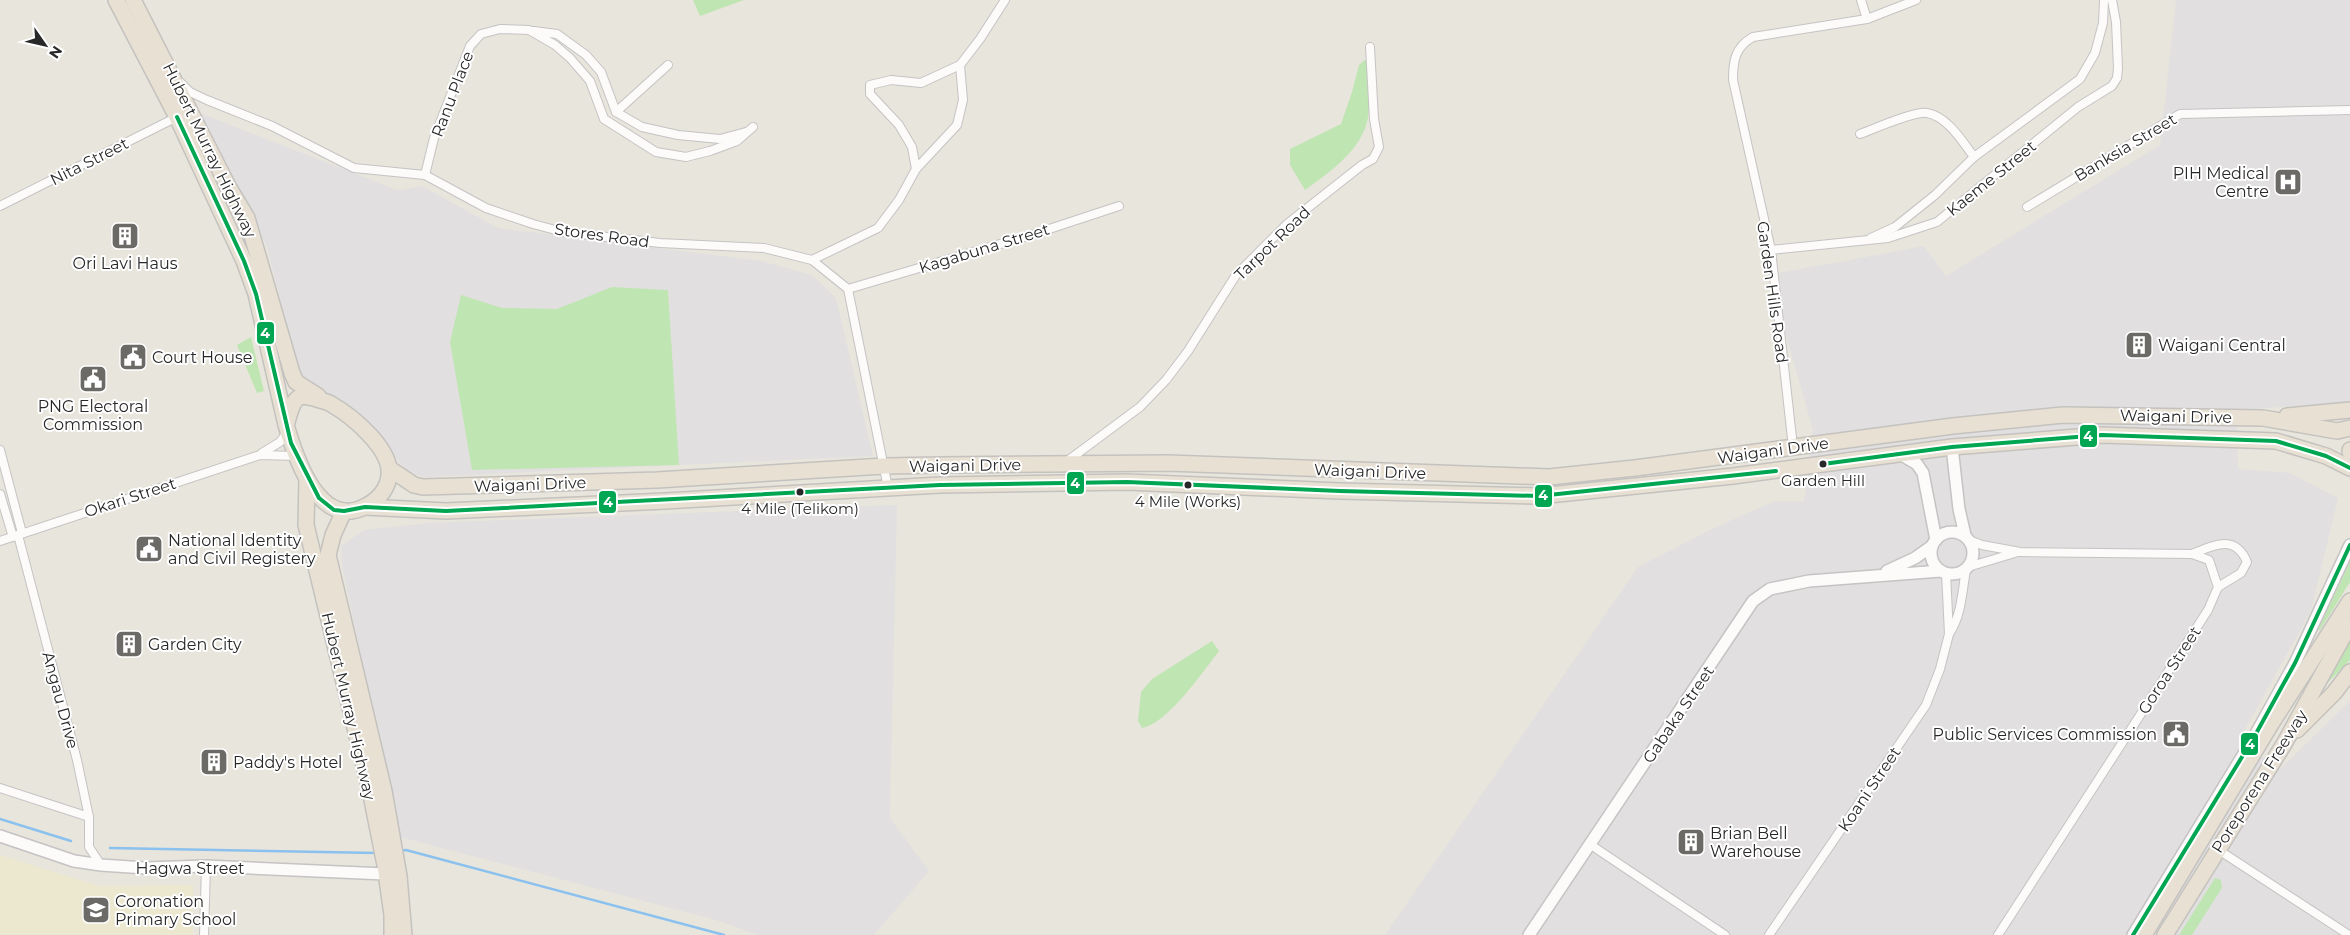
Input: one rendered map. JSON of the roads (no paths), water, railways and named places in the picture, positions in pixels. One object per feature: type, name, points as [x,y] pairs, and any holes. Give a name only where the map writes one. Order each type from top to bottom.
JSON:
[{"type":"highway","name":"Hubert Murray Highway","points":[[116,0],[177,117],[244,261],[256,294],[287,428]]},
{"type":"highway","name":"Hubert Murray Highway","points":[[133,0],[175,78],[228,186],[247,218],[296,382],[330,402]]},
{"type":"highway","points":[[304,396],[330,402],[353,419],[377,444],[387,459],[390,469],[385,489],[377,498],[364,507],[344,511],[334,510],[319,498],[307,478],[287,428],[292,407],[297,398],[304,396]]},
{"type":"highway","points":[[2263,418],[2350,410]]},
{"type":"highway","name":"Waigani Drive","points":[[390,469],[414,485],[441,487],[656,480],[884,466],[1064,464],[1168,463],[1549,476],[1635,468],[1859,438],[2063,415],[2263,418],[2338,431],[2350,428]]},
{"type":"highway","points":[[1859,438],[1870,442],[1946,434],[1951,439],[1952,447]]},
{"type":"highway","name":"Waigani Drive","points":[[364,507],[446,511],[657,502],[888,488],[1127,482],[1539,496],[1733,476],[1952,447],[2102,435],[2276,441],[2326,456],[2350,468]]},
{"type":"highway","points":[[1103,464],[1103,471],[1107,477],[1206,478],[1220,486]]},
{"type":"highway","points":[[1635,468],[1634,474],[1638,480],[1715,471],[1733,476]]},
{"type":"highway","points":[[1519,476],[1534,482],[1612,476],[1615,482],[1613,489]]},
{"type":"highway","name":"Hubert Murray Highway","points":[[307,478],[306,525],[385,837]]},
{"type":"highway","name":"Hubert Murray Highway","points":[[344,511],[333,535],[328,555],[384,791],[385,837],[392,935]]},
{"type":"highway","name":"Poreporena Freeway","points":[[2144,935],[2236,776],[2350,601]]},
{"type":"highway","name":"Poreporena Freeway","points":[[2165,935],[2284,744],[2350,624]]},
{"type":"highway","points":[[2284,744],[2334,693],[2350,672]]},
{"type":"highway","points":[[2236,776],[2271,724]]},
{"type":"highway","points":[[2246,760],[2253,739]]},
{"type":"highway","name":"Hubert Murray Highway","points":[[388,866],[404,935]]},
{"type":"street","points":[[916,169],[912,147],[899,125],[870,94],[870,85],[891,80],[921,83],[960,66],[1005,0]]},
{"type":"street","points":[[1861,0],[1867,19],[1916,0]]},
{"type":"street","points":[[1868,239],[1895,227],[1935,195],[1974,158],[2080,79],[2096,53],[2103,22],[2104,0]]},
{"type":"street","name":"Kaeme Street","points":[[1770,250],[1888,238],[1937,222],[2078,108],[2112,86],[2117,78],[2118,68],[2116,22],[2112,0]]},
{"type":"street","name":"Garden Hills Road","points":[[1793,447],[1770,250],[1733,80],[1736,54],[1742,43],[1753,37],[1867,19]]},
{"type":"street","name":"Ranu Place","points":[[424,175],[434,138],[470,46],[481,34],[500,29],[529,30],[557,34],[586,55],[601,72],[616,112],[642,127],[678,135],[720,139],[751,129],[737,141],[686,157],[656,152],[604,119],[590,81],[570,58],[555,45],[529,30]]},
{"type":"street","name":"Tarpot Road","points":[[1064,464],[1140,407],[1159,387],[1188,351],[1236,275],[1286,225],[1362,165],[1373,159],[1379,148],[1374,119],[1370,47]]},
{"type":"street","points":[[616,112],[668,65]]},
{"type":"street","points":[[812,260],[878,228],[899,200],[916,169],[957,125],[963,100],[960,66]]},
{"type":"street","name":"Stores Road","points":[[175,78],[190,92],[272,126],[354,168],[424,175],[486,208],[562,232],[660,243],[764,248],[812,260],[848,289]]},
{"type":"street","name":"Banksia Street","points":[[2027,207],[2180,114],[2350,110]]},
{"type":"street","points":[[1860,134],[1926,112],[1946,124],[1963,141],[1974,158]]},
{"type":"street","name":"Nita Street","points":[[0,206],[177,117]]},
{"type":"street","name":"Kagabuna Street","points":[[848,289],[1034,234],[1118,206]]},
{"type":"street","points":[[848,289],[888,488]]},
{"type":"street","name":"Okari Street","points":[[0,541],[260,454],[280,442],[287,428]]},
{"type":"street","points":[[1952,447],[1959,509],[1967,538],[1974,554],[1967,568]]},
{"type":"street","name":"Angau Drive","points":[[0,450],[18,535],[77,760],[90,817],[89,847],[101,865]]},
{"type":"street","name":"Okari Street","points":[[260,454],[298,456]]},
{"type":"street","points":[[1900,454],[1917,464],[1923,473],[1934,543],[1932,560],[1944,572],[1954,574],[1967,568],[2020,552]]},
{"type":"street","points":[[0,494],[18,535]]},
{"type":"street","points":[[1934,543],[1946,533],[1958,532],[1967,538],[1991,547],[2020,552],[2192,554],[2209,560],[2218,587],[2241,573],[2247,562],[2242,551],[2232,544],[2218,544],[2192,554]]},
{"type":"street","name":"Gabaka Street","points":[[1878,575],[1904,564],[1934,543]]},
{"type":"street","points":[[2133,935],[2236,776],[2253,739],[2295,663],[2350,545]]},
{"type":"street","name":"Koani Street","points":[[1770,935],[1926,705],[1940,670],[1949,634],[1956,622],[1967,568]]},
{"type":"street","name":"Gabaka Street","points":[[1529,935],[1753,601],[1770,589],[1810,581],[1944,572]]},
{"type":"street","name":"Koani Street","points":[[1944,572],[1949,634]]},
{"type":"street","name":"Goroa Street","points":[[1998,935],[2208,610],[2218,587]]},
{"type":"street","points":[[0,788],[90,817]]},
{"type":"street","name":"Hagwa Street","points":[[0,836],[74,861],[101,865],[145,868],[388,866]]},
{"type":"street","points":[[1591,844],[1725,935]]},
{"type":"street","points":[[2217,850],[2336,931],[2349,935]]},
{"type":"street","points":[[204,935],[206,866]]},
{"type":"waterway","points":[[0,819],[71,841]]},
{"type":"waterway","points":[[110,848],[376,853]]},
{"type":"waterway","points":[[399,851],[406,850],[724,935]]},
{"type":"place","name":"PIH Medical Centre","points":[[2288,182]]},
{"type":"place","name":"Ori Lavi Haus","points":[[125,236]]},
{"type":"place","name":"Waigani Central","points":[[2139,345]]},
{"type":"place","name":"Court House","points":[[133,357]]},
{"type":"place","name":"PNG Electoral Commission","points":[[93,379]]},
{"type":"place","name":"Garden Hill","points":[[1823,464]]},
{"type":"place","name":"4 Mile (Works)","points":[[1188,485]]},
{"type":"place","name":"4 Mile (Telikom)","points":[[800,492]]},
{"type":"place","name":"National Identity and Civil Registery","points":[[149,549]]},
{"type":"place","name":"Garden City","points":[[129,644]]},
{"type":"place","name":"Public Services Commission","points":[[2176,734]]},
{"type":"place","name":"Paddy's Hotel","points":[[214,762]]},
{"type":"place","name":"Brian Bell Warehouse","points":[[1691,842]]},
{"type":"place","name":"Coronation Primary School","points":[[96,910]]}]
